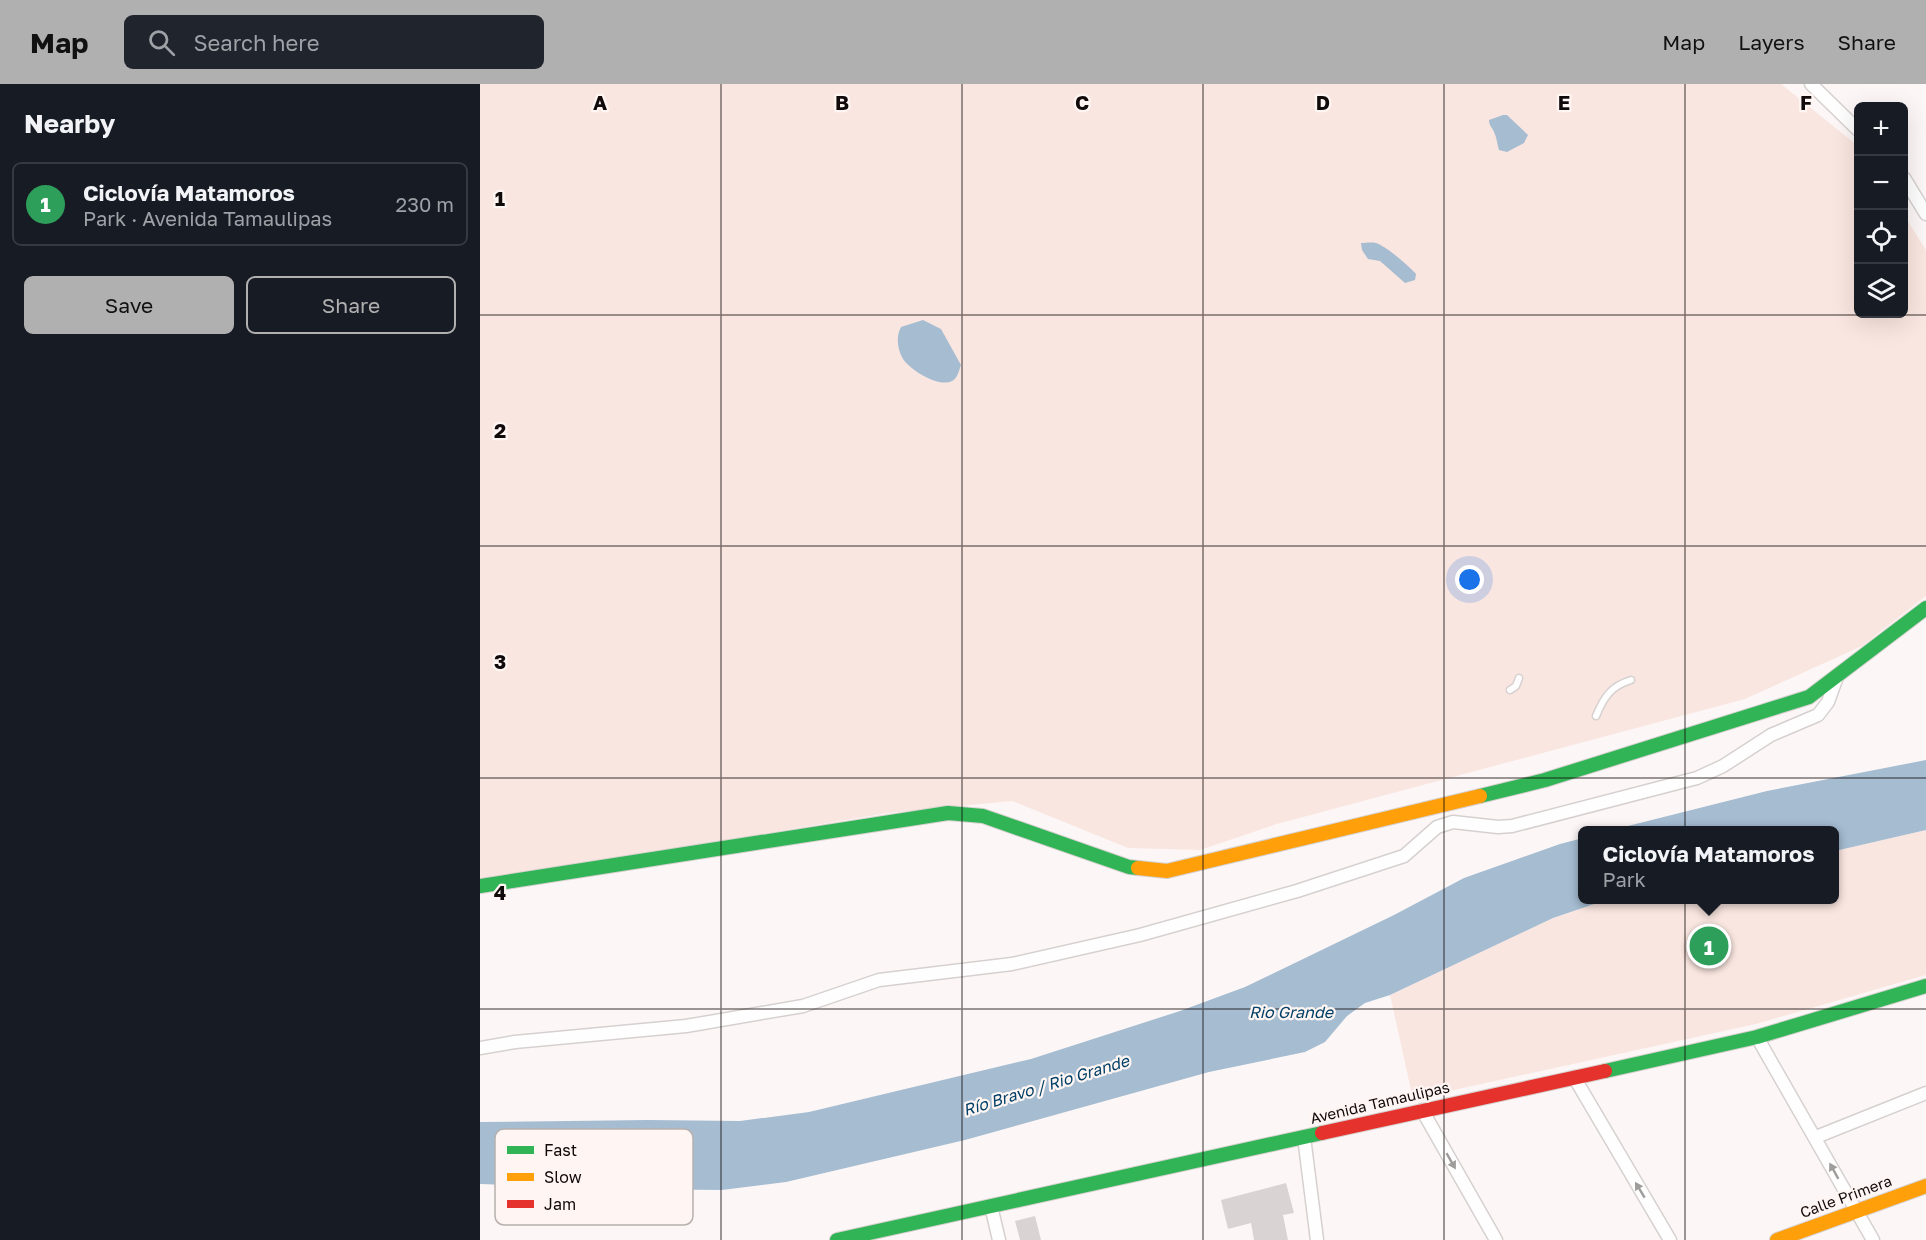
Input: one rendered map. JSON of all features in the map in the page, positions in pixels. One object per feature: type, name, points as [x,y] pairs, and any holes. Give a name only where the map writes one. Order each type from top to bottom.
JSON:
[{"type":"street","points":[[1811,84],[1854,126]]},
{"type":"street","points":[[1908,184],[1926,214]]},
{"type":"street","points":[[480,886],[948,813],[983,816],[1129,867],[1167,871],[1545,780],[1809,697],[1926,608]]},
{"type":"street","points":[[480,1048],[515,1042],[687,1026],[803,1006],[879,980],[1012,964],[1140,935],[1297,891],[1404,856],[1437,827],[1454,822],[1498,827],[1512,826],[1697,778],[1723,766],[1771,735],[1818,715],[1828,702],[1837,677]]},
{"type":"street","name":"Avenida Tamaulipas","points":[[837,1240],[1758,1036],[1926,986]]},
{"type":"street","points":[[1758,1036],[1873,1240]]},
{"type":"street","points":[[1574,1077],[1670,1240]]},
{"type":"street","points":[[1816,1137],[1926,1092]]},
{"type":"street","points":[[1422,1110],[1496,1240]]},
{"type":"street","points":[[1304,1137],[1317,1240]]},
{"type":"street","name":"Calle Primera","points":[[1777,1240],[1926,1186]]},
{"type":"street","points":[[991,1206],[999,1240]]},
{"type":"lane","points":[[1510,690],[1516,686],[1519,678]]},
{"type":"lane","points":[[1596,716],[1602,701],[1610,690],[1620,683],[1631,680]]},
{"type":"shaded area","points":[[480,84],[1781,84],[1854,143],[1854,318],[1908,318],[1908,221],[1926,250],[1926,596],[1862,646],[1745,699],[1277,824],[1200,850],[1128,848],[1012,801],[888,813],[480,881]]},
{"type":"shaded area","points":[[1926,830],[1926,975],[1756,1024],[1413,1099],[1390,995],[1553,918],[1594,904],[1839,904],[1839,850]]},
{"type":"water","points":[[1507,115],[1528,135],[1524,143],[1507,152],[1499,150],[1489,122]]},
{"type":"water","points":[[1361,243],[1376,243],[1385,248],[1416,274],[1415,280],[1405,283],[1380,261],[1368,259],[1362,250]]},
{"type":"water","points":[[923,320],[941,329],[961,365],[957,376],[952,381],[946,383],[925,377],[912,368],[901,355],[898,338],[901,327]]},
{"type":"water","points":[[1926,760],[1926,830],[1839,850],[1839,826],[1628,826],[1767,791]]},
{"type":"water","name":"Rio Grande","points":[[1578,839],[1578,904],[1594,904],[1553,918],[1390,995],[1365,1003],[1347,1016],[1325,1042],[1305,1052],[1209,1072],[965,1140],[786,1182],[722,1190],[693,1190],[693,1129],[495,1129],[495,1185],[480,1184],[480,1122],[740,1121],[809,1112],[1031,1059],[1180,1011],[1245,987],[1394,915],[1464,878]]},
{"type":"building","points":[[1286,1183],[1294,1213],[1283,1215],[1288,1240],[1254,1240],[1251,1223],[1228,1229],[1221,1200]]},
{"type":"building","points":[[1035,1216],[1041,1240],[1020,1240],[1015,1221]]},
{"type":"traffic: fast","points":[[1480,796],[1545,780],[1809,697],[1926,608]]},
{"type":"traffic: fast","points":[[480,886],[948,813],[983,816],[1129,867],[1138,868]]},
{"type":"traffic: fast","points":[[1605,1071],[1757,1037],[1926,986]]},
{"type":"traffic: fast","points":[[837,1240],[1322,1133]]},
{"type":"traffic: slow","points":[[1138,868],[1167,871],[1480,796]]},
{"type":"traffic: slow","points":[[1777,1240],[1926,1186]]},
{"type":"traffic: jam","points":[[1322,1133],[1605,1071]]},
{"type":"place","name":"Ciclovía Matamoros","points":[[1709,946]]},
{"type":"water label","name":"Río Bravo / Rio Grande","points":[[1046,1085]]}]
